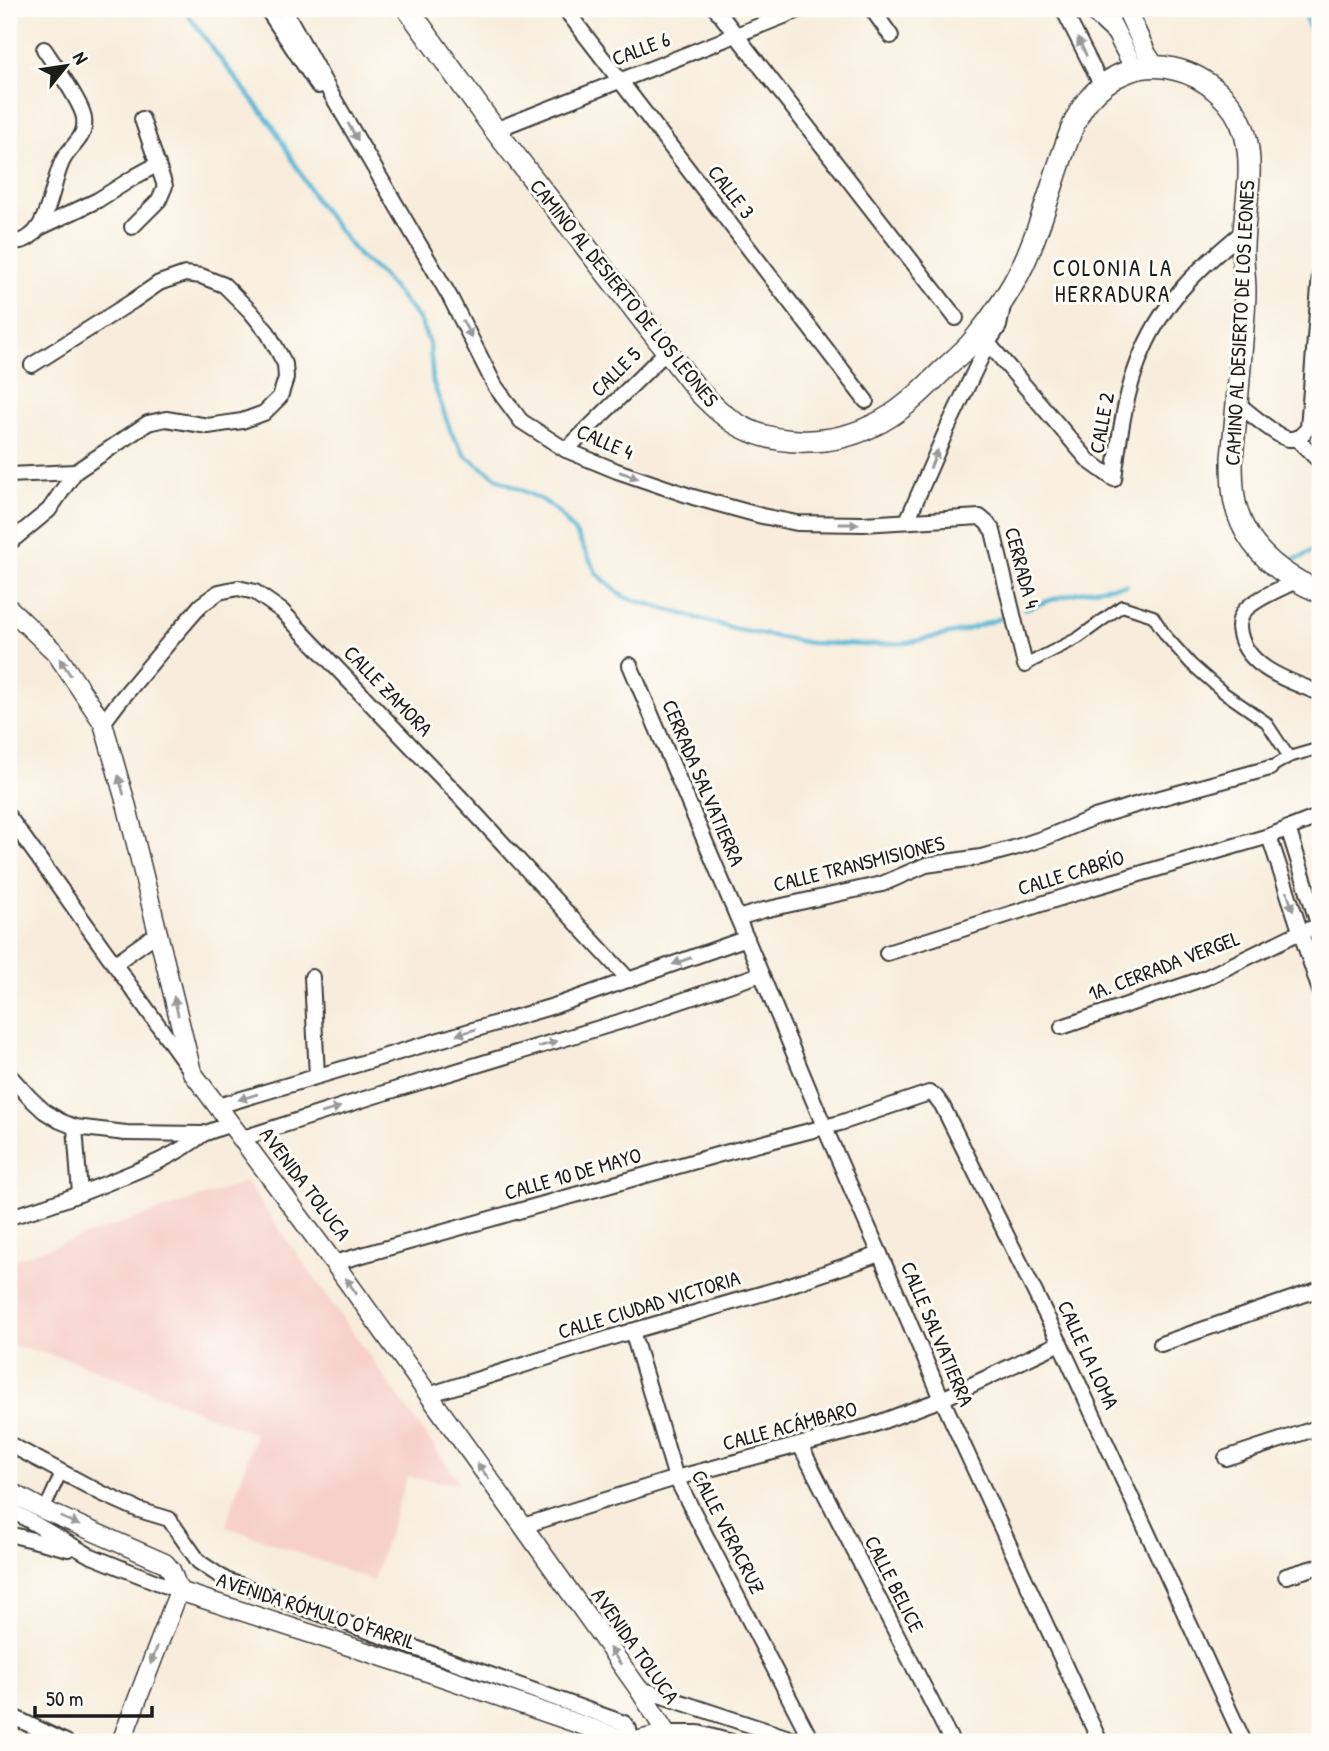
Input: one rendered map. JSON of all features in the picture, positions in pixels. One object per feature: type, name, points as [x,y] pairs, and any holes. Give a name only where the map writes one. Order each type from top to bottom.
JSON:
[{"type":"main road","name":"CAMINO AL DESIERTO DE LOS LEONES","points":[[408,9],[495,130],[699,392],[716,409],[743,428],[776,439],[814,442],[845,437],[871,427],[906,404],[973,342],[1004,300],[1023,264],[1079,115],[1088,100],[1102,86]]},
{"type":"main road","name":"CAMINO AL DESIERTO DE LOS LEONES","points":[[1145,67],[1175,69],[1194,75],[1212,86],[1228,103],[1245,133],[1249,179],[1243,245],[1245,291],[1232,458],[1235,504],[1246,531],[1263,555],[1279,570],[1320,592]]},
{"type":"main road","points":[[1102,86],[1119,75],[1145,67]]},
{"type":"street","points":[[267,9],[313,81],[330,92]]},
{"type":"street","name":"CALLE 4","points":[[284,9],[450,297],[495,386],[521,421],[566,450],[630,476],[762,516],[797,523],[863,524],[907,521]]},
{"type":"street","name":"CALLE 3","points":[[565,9],[866,401]]},
{"type":"street","points":[[716,9],[956,318]]},
{"type":"street","name":"CALLE 6","points":[[495,130],[802,9]]},
{"type":"street","points":[[872,9],[891,36]]},
{"type":"street","points":[[1063,9],[1102,86]]},
{"type":"street","points":[[1088,9],[1145,67]]},
{"type":"street","points":[[1104,9],[1116,36]]},
{"type":"street","points":[[1126,9],[1147,54],[1145,67]]},
{"type":"street","points":[[39,228],[54,191],[62,161],[80,139],[85,119],[81,107],[44,49]]},
{"type":"street","points":[[132,228],[159,201],[165,186],[142,119]]},
{"type":"street","points":[[9,241],[19,242],[29,237],[39,228],[99,200],[158,164]]},
{"type":"street","name":"CALLE 2","points":[[988,343],[1089,461],[1114,479],[1126,398],[1147,339],[1163,312],[1191,279],[1245,230]]},
{"type":"street","points":[[9,543],[49,510],[75,471],[148,423],[166,419],[208,426],[242,421],[264,413],[280,397],[286,377],[285,364],[268,333],[251,312],[224,285],[201,276],[185,274],[159,283],[32,365]]},
{"type":"street","points":[[1237,403],[1282,437],[1291,440],[1308,428],[1320,274]]},
{"type":"street","points":[[907,521],[947,429],[988,343],[999,326],[1004,300]]},
{"type":"street","name":"CALLE 5","points":[[566,450],[666,352]]},
{"type":"street","points":[[1296,438],[1320,462]]},
{"type":"street","points":[[9,475],[75,471]]},
{"type":"street","name":"CERRADA 4","points":[[907,521],[980,517],[987,523],[993,531],[1025,664]]},
{"type":"street","points":[[1296,581],[1245,610],[1239,621],[1240,633],[1243,645],[1262,667],[1320,693]]},
{"type":"street","name":"CALLE ZAMORA","points":[[103,723],[201,606],[219,592],[238,588],[255,592],[282,611],[460,797],[629,980]]},
{"type":"street","points":[[1025,664],[1078,638],[1122,606],[1153,615],[1166,636],[1191,664],[1223,692],[1266,722],[1289,757]]},
{"type":"street","name":"AVENIDA TOLUCA","points":[[9,608],[56,653],[103,723],[159,932],[192,1072],[334,1263],[523,1526],[638,1688],[669,1738]]},
{"type":"street","name":"CERRADA SALVATIERRA","points":[[630,665],[738,918]]},
{"type":"street","name":"CALLE TRANSMISIONES","points":[[738,918],[882,884],[926,865],[981,857],[1014,848],[1095,817],[1270,768],[1289,757],[1320,748]]},
{"type":"street","name":"CALLE CABRÍO","points":[[887,953],[1095,887],[1269,836],[1320,816]]},
{"type":"street","points":[[9,817],[192,1072]]},
{"type":"street","points":[[1288,828],[1320,928]]},
{"type":"street","points":[[1269,836],[1320,991]]},
{"type":"street","points":[[218,1107],[557,1005],[747,938],[738,918]]},
{"type":"street","name":"1A. CERRADA VERGEL","points":[[1062,1027],[1205,978],[1300,932],[1320,928]]},
{"type":"street","points":[[114,964],[159,932]]},
{"type":"street","name":"CALLE SALVATIERRA","points":[[747,938],[824,1126],[942,1399],[1100,1742]]},
{"type":"street","points":[[243,1139],[374,1096],[619,1023],[761,974]]},
{"type":"street","points":[[312,977],[317,1076]]},
{"type":"street","points":[[9,1075],[44,1111],[75,1127],[126,1133],[203,1134],[231,1124]]},
{"type":"street","name":"CALLE LA LOMA","points":[[824,1126],[840,1124],[929,1093],[942,1105],[1060,1343],[1244,1742]]},
{"type":"street","name":"CALLE 10 DE MAYO","points":[[334,1263],[824,1126]]},
{"type":"street","points":[[75,1127],[80,1194]]},
{"type":"street","points":[[9,1217],[80,1194],[169,1157],[203,1134]]},
{"type":"street","name":"CALLE CIUDAD VICTORIA","points":[[428,1395],[632,1331],[778,1289],[880,1254]]},
{"type":"street","points":[[1161,1343],[1320,1289]]},
{"type":"street","name":"CALLE VERACRUZ","points":[[632,1331],[676,1478],[811,1742]]},
{"type":"street","name":"CALLE ACÁMBARO","points":[[523,1526],[676,1478],[870,1426],[942,1399],[1060,1343]]},
{"type":"street","points":[[1226,1458],[1320,1427]]},
{"type":"street","points":[[9,1444],[101,1493],[139,1510],[169,1519],[199,1562],[226,1580],[624,1723],[629,1729],[631,1742],[698,1733],[732,1742]]},
{"type":"street","name":"CALLE BELICE","points":[[800,1446],[952,1742]]},
{"type":"street","points":[[44,1510],[61,1473]]},
{"type":"street","points":[[9,1491],[44,1510],[164,1563],[171,1570],[178,1591],[121,1742]]},
{"type":"street","points":[[9,1509],[89,1555]]},
{"type":"street","points":[[9,1534],[89,1555],[178,1591]]},
{"type":"street","points":[[1286,1576],[1320,1566]]},
{"type":"street","name":"AVENIDA RÓMULO O'FARRIL","points":[[178,1591],[404,1664],[631,1742]]},
{"type":"street","points":[[638,1688],[801,1742]]},
{"type":"street","points":[[9,1715],[66,1742]]},
{"type":"shaded area","points":[[246,1182],[459,1482],[407,1477],[373,1581],[226,1526],[255,1434],[72,1360],[9,1345],[9,1261]]},
{"type":"waterway","points":[[184,9],[273,126],[317,202],[359,256],[382,275],[420,320],[430,346],[433,382],[451,432],[466,456],[499,479],[544,501],[559,513],[577,535],[597,574],[624,597],[735,629],[810,643],[906,643],[963,631],[1001,618]]},
{"type":"waterway","points":[[1304,9],[1320,52]]},
{"type":"waterway","points":[[1292,560],[1320,546]]},
{"type":"waterway","points":[[1025,609],[1075,593],[1127,585]]},
{"type":"district","name":"COLONIA LA HERRADURA","points":[[1113,281]]}]
